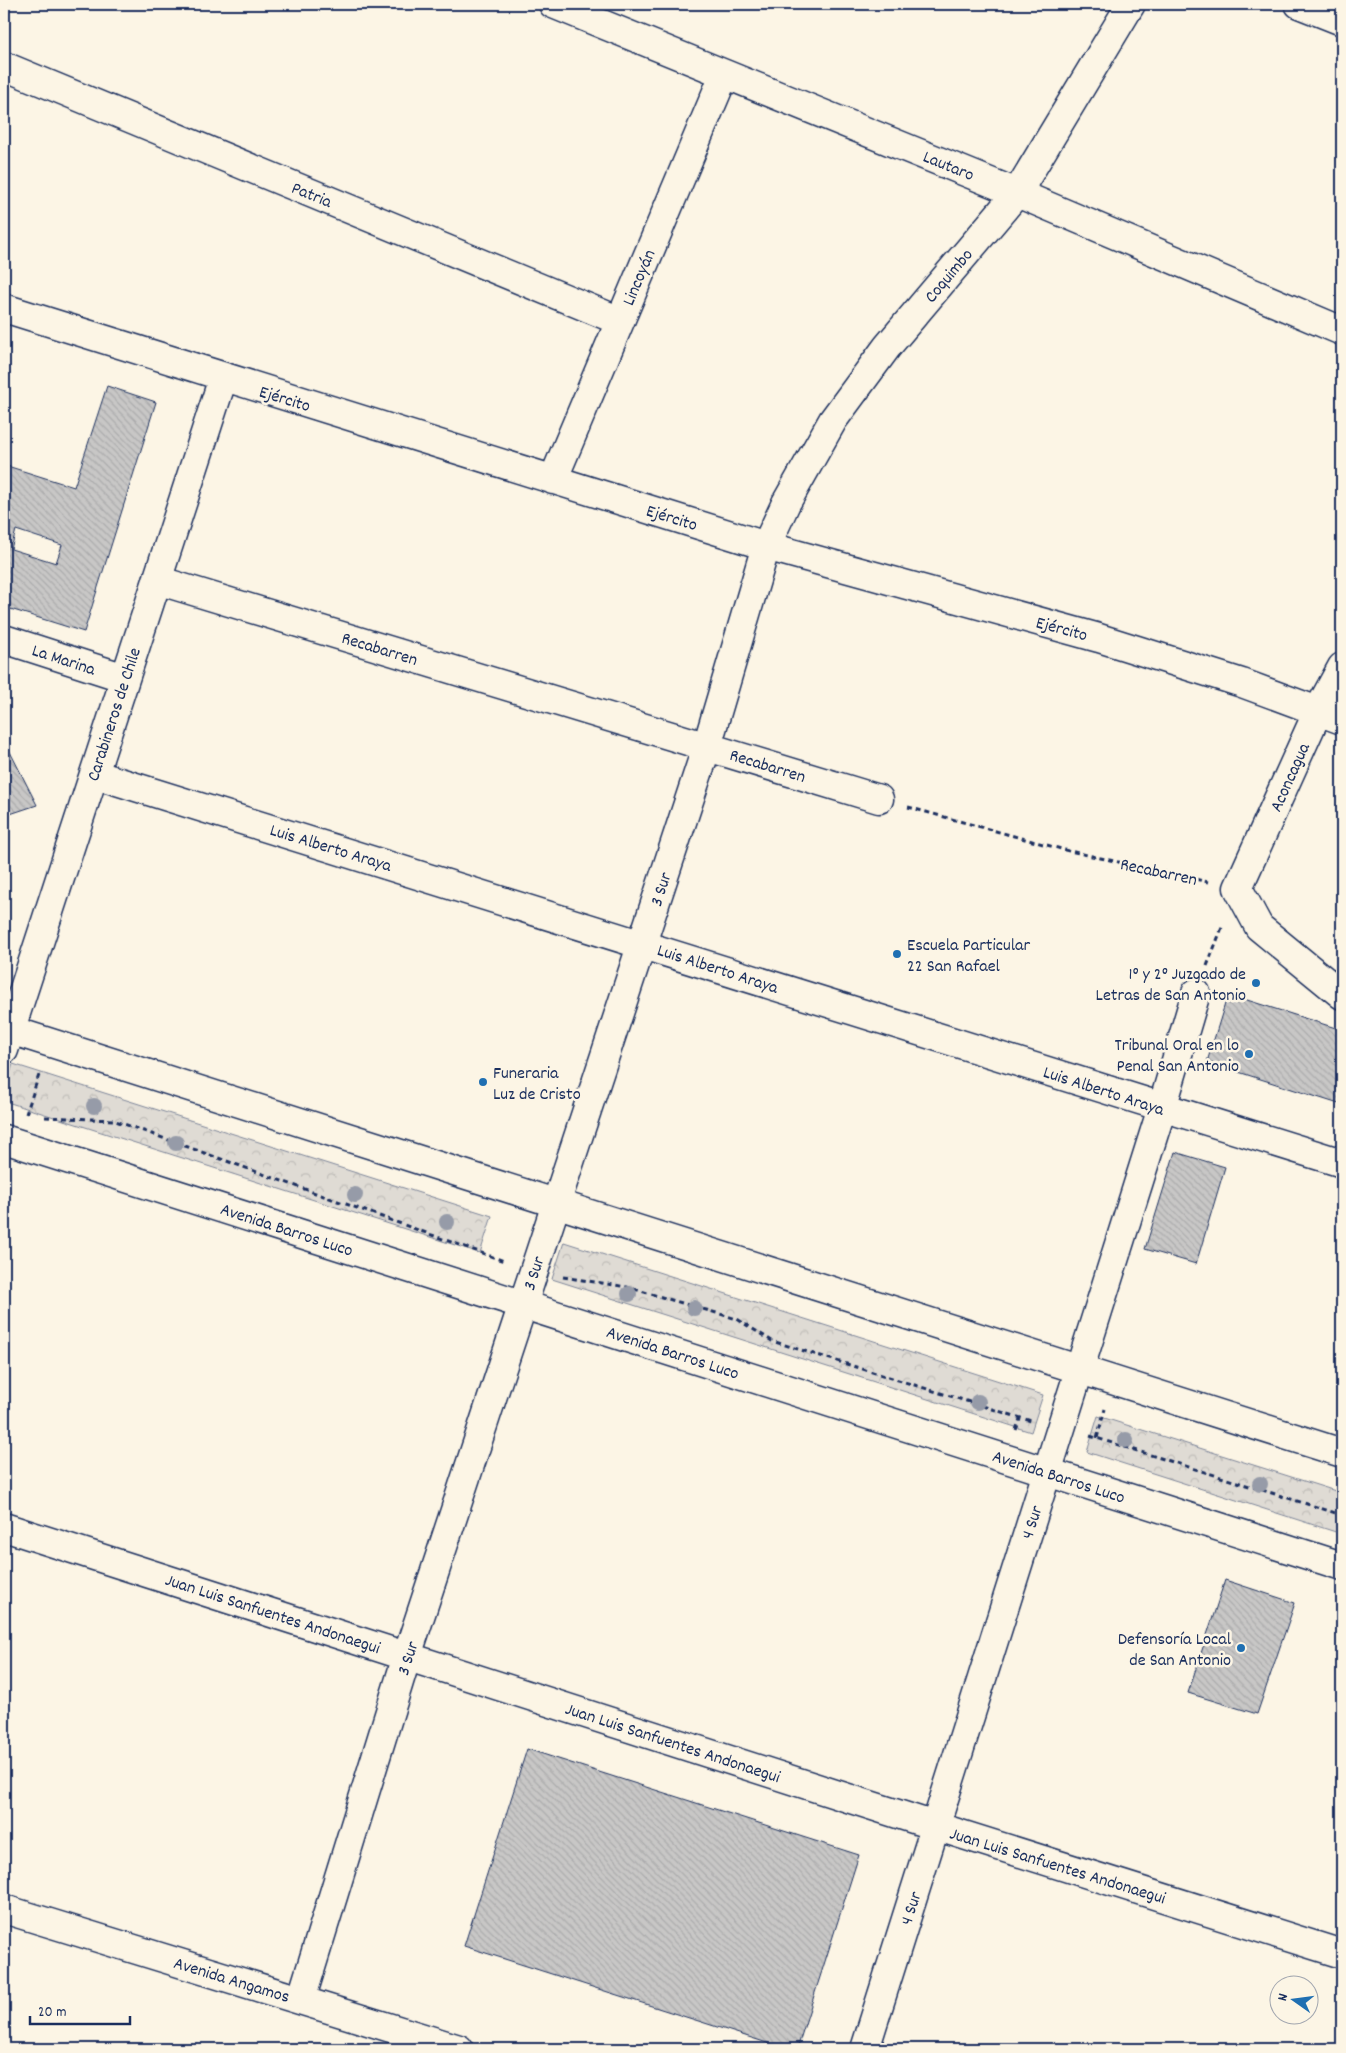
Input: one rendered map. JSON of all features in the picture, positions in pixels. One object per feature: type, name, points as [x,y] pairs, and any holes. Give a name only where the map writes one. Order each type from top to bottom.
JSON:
[{"type":"street","name":"Lautaro","points":[[553,4],[724,75],[1017,192],[1342,331]]},
{"type":"street","name":"Coquimbo","points":[[766,546],[808,461],[860,383],[1017,192],[1131,4]]},
{"type":"street","points":[[1299,4],[1342,21]]},
{"type":"street","name":"Patria","points":[[4,66],[620,321]]},
{"type":"street","name":"Lincoyán","points":[[553,480],[724,75]]},
{"type":"street","name":"Ejército","points":[[4,308],[223,378],[766,546],[1099,638],[1242,683],[1330,715]]},
{"type":"street","name":"Carabineros de Chile","points":[[6,1036],[94,774],[223,378]]},
{"type":"street","name":"3 Sur","points":[[301,2000],[407,1656],[643,944],[706,746],[766,546]]},
{"type":"street","name":"Recabarren","points":[[157,580],[879,799]]},
{"type":"street","name":"La Marina","points":[[4,639],[125,678]]},
{"type":"street","name":"Aconcagua","points":[[1238,888],[1330,715],[1342,667]]},
{"type":"street","name":"Luis Alberto Araya","points":[[94,774],[1342,1163]]},
{"type":"street","points":[[1238,888],[1259,927],[1342,995]]},
{"type":"street","name":"4 Sur","points":[[865,2049],[1080,1370],[1196,993]]},
{"type":"street","points":[[6,1036],[49,1043],[1342,1453]]},
{"type":"street","name":"Avenida Barros Luco","points":[[4,1139],[1342,1566]]},
{"type":"street","name":"Juan Luis Sanfuentes Andonaegui","points":[[4,1527],[935,1826],[1342,1954]]},
{"type":"street","name":"Avenida Angamos","points":[[4,1909],[459,2049]]},
{"type":"path","name":"Recabarren","points":[[879,799],[1065,850],[1238,888]]},
{"type":"path","points":[[1196,993],[1238,888]]},
{"type":"path","points":[[26,1114],[49,1043]]},
{"type":"path","points":[[1061,1427],[1342,1515]]},
{"type":"green space","points":[[13,1064],[492,1216],[480,1253],[4,1101],[4,1093]]},
{"type":"green space","points":[[564,1242],[1043,1395],[1031,1432],[552,1279]]},
{"type":"green space","points":[[1098,1416],[1342,1493],[1342,1534],[1087,1452]]},
{"type":"building","points":[[107,386],[156,402],[84,632],[4,607],[4,465],[74,487]],"holes":[[[16,530],[62,545],[56,563],[11,549]]]},
{"type":"building","points":[[4,740],[37,805],[4,816]]},
{"type":"building","points":[[1228,994],[1342,1030],[1342,1105],[1207,1062]]},
{"type":"building","points":[[1175,1152],[1225,1167],[1196,1264],[1145,1249]]},
{"type":"building","name":"Defensoría Local de San Antonio","points":[[1225,1580],[1295,1603],[1257,1714],[1188,1693]]},
{"type":"building","points":[[527,1749],[859,1855],[797,2049],[786,2049],[464,1946]]},
{"type":"place","name":"Escuela Particular 22 San Rafael","points":[[897,954]]},
{"type":"place","name":"1° y 2° Juzgado de Letras de San Antonio","points":[[1256,983]]},
{"type":"place","name":"Tribunal Oral en lo Penal San Antonio","points":[[1249,1054]]},
{"type":"place","name":"Funeraria Luz de Cristo","points":[[483,1082]]},
{"type":"place","name":"Defensoría Local de San Antonio","points":[[1241,1648]]}]
